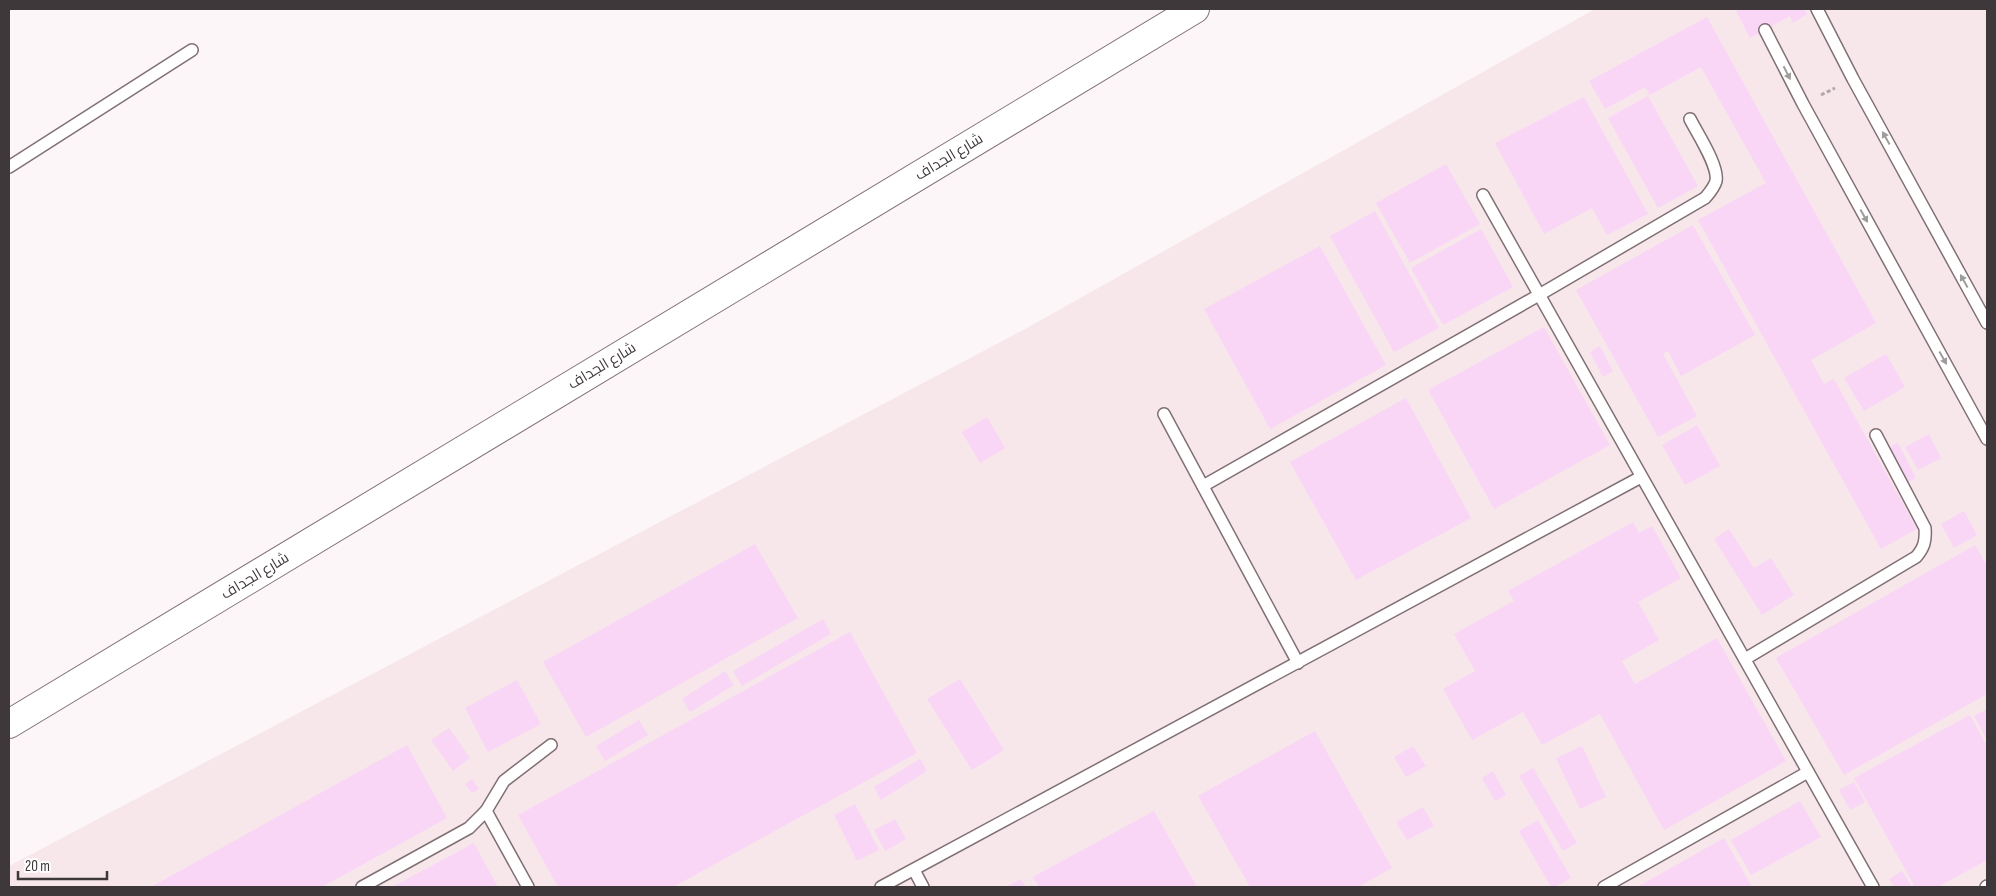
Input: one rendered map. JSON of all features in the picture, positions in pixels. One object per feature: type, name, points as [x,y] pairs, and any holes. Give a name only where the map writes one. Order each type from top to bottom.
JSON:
[{"type":"street","name":"شارع الجداف","points":[[9,724],[1195,9]]},
{"type":"lane","points":[[1817,9],[1853,79],[1987,323]]},
{"type":"lane","points":[[1765,30],[1803,104],[1987,439]]},
{"type":"lane","points":[[9,167],[192,50]]},
{"type":"lane","points":[[1203,486],[1539,295],[1705,198],[1713,190],[1716,180],[1716,169],[1690,118]]},
{"type":"lane","points":[[1483,195],[1873,887]]},
{"type":"lane","points":[[1164,414],[1298,663]]},
{"type":"lane","points":[[1745,659],[1916,557],[1922,551],[1926,537],[1925,528],[1876,435]]},
{"type":"lane","points":[[882,887],[1642,477]]},
{"type":"lane","points":[[362,887],[468,828],[486,811],[504,781],[551,744]]},
{"type":"lane","points":[[1604,887],[1808,772]]},
{"type":"lane","points":[[486,811],[528,887]]},
{"type":"lane","points":[[914,870],[924,887]]},
{"type":"path","points":[[1803,104],[1853,79]]},
{"type":"shaded area","points":[[1595,9],[1987,9],[1987,887],[9,887],[9,866],[1025,329]]},
{"type":"building","points":[[1740,9],[1804,9],[1807,14],[1793,23],[1790,16],[1750,38],[1736,11]]},
{"type":"building","points":[[1707,17],[1876,323],[1811,360],[1824,384],[1834,379],[1917,529],[1881,549],[1698,220],[1766,183],[1701,67],[1650,95],[1645,87],[1605,109],[1589,81]]},
{"type":"building","points":[[1648,96],[1698,186],[1658,208],[1608,118]]},
{"type":"building","points":[[1584,97],[1648,214],[1607,235],[1592,208],[1544,234],[1495,143]]},
{"type":"building","points":[[1446,164],[1480,224],[1410,263],[1376,203]]},
{"type":"building","points":[[1375,211],[1439,328],[1394,352],[1330,236]]},
{"type":"building","points":[[1693,225],[1755,335],[1681,376],[1668,351],[1663,354],[1697,416],[1658,437],[1576,290]]},
{"type":"building","points":[[1481,229],[1513,287],[1443,325],[1411,268]]},
{"type":"building","points":[[1320,246],[1386,365],[1270,429],[1204,309]]},
{"type":"building","points":[[1544,327],[1610,445],[1494,509],[1428,390]]},
{"type":"building","points":[[1600,346],[1613,371],[1603,377],[1590,352]]},
{"type":"building","points":[[1886,354],[1905,387],[1864,411],[1844,378]]},
{"type":"building","points":[[1406,398],[1471,518],[1356,580],[1290,462]]},
{"type":"building","points":[[987,417],[1005,448],[980,463],[962,432]]},
{"type":"building","points":[[1697,425],[1720,466],[1685,485],[1662,445]]},
{"type":"building","points":[[1929,434],[1941,458],[1918,470],[1905,447]]},
{"type":"building","points":[[1898,443],[1916,478],[1904,484],[1886,449]]},
{"type":"building","points":[[1964,511],[1977,535],[1954,548],[1941,524]]},
{"type":"building","points":[[1633,522],[1639,533],[1652,526],[1681,578],[1638,602],[1659,640],[1622,661],[1635,684],[1717,638],[1786,761],[1664,830],[1600,714],[1542,745],[1523,712],[1472,740],[1443,689],[1475,671],[1454,634],[1514,601],[1508,591]]},
{"type":"building","points":[[1729,529],[1754,568],[1771,558],[1794,595],[1762,615],[1714,539]]},
{"type":"building","points":[[755,544],[798,618],[586,737],[543,662]]},
{"type":"building","points":[[1975,545],[1987,566],[1987,694],[1844,775],[1776,658]]},
{"type":"building","points":[[823,619],[831,634],[742,686],[733,671]]},
{"type":"building","points":[[850,632],[917,753],[673,887],[558,887],[518,815]]},
{"type":"building","points":[[725,671],[734,685],[690,712],[682,699]]},
{"type":"building","points":[[960,679],[1004,750],[972,770],[927,699]]},
{"type":"building","points":[[517,680],[541,724],[488,752],[465,708]]},
{"type":"building","points":[[1987,709],[1987,740],[1974,716]]},
{"type":"building","points":[[1970,715],[1987,746],[1987,860],[1938,887],[1915,887],[1854,778]]},
{"type":"building","points":[[639,720],[648,735],[605,761],[596,746]]},
{"type":"building","points":[[449,728],[470,758],[453,771],[431,740]]},
{"type":"building","points":[[1315,731],[1392,868],[1358,887],[1250,887],[1198,796]]},
{"type":"building","points":[[407,745],[447,818],[322,887],[151,887]]},
{"type":"building","points":[[1413,746],[1426,766],[1406,777],[1394,757]]},
{"type":"building","points":[[1582,746],[1606,797],[1580,809],[1556,758]]},
{"type":"building","points":[[920,759],[927,771],[881,800],[874,787]]},
{"type":"building","points":[[1533,768],[1577,843],[1563,851],[1519,776]]},
{"type":"building","points":[[1493,771],[1506,795],[1495,801],[1482,778]]},
{"type":"building","points":[[472,779],[479,789],[472,793],[465,784]]},
{"type":"building","points":[[1854,782],[1865,802],[1850,810],[1839,790]]},
{"type":"building","points":[[1800,801],[1821,837],[1751,875],[1731,840]]},
{"type":"building","points":[[855,804],[879,850],[857,861],[834,815]]},
{"type":"building","points":[[1423,807],[1434,826],[1407,840],[1396,822]]},
{"type":"building","points":[[1154,811],[1197,887],[1039,887],[1033,877]]},
{"type":"building","points":[[895,819],[906,839],[885,851],[874,830]]},
{"type":"building","points":[[1538,820],[1571,878],[1555,887],[1551,887],[1519,831]]},
{"type":"building","points":[[1724,838],[1752,887],[1637,887]]},
{"type":"building","points":[[474,843],[498,887],[392,887]]},
{"type":"building","points":[[1902,871],[1912,887],[1894,887],[1889,879]]},
{"type":"building","points":[[1021,879],[1026,887],[1005,887]]}]
